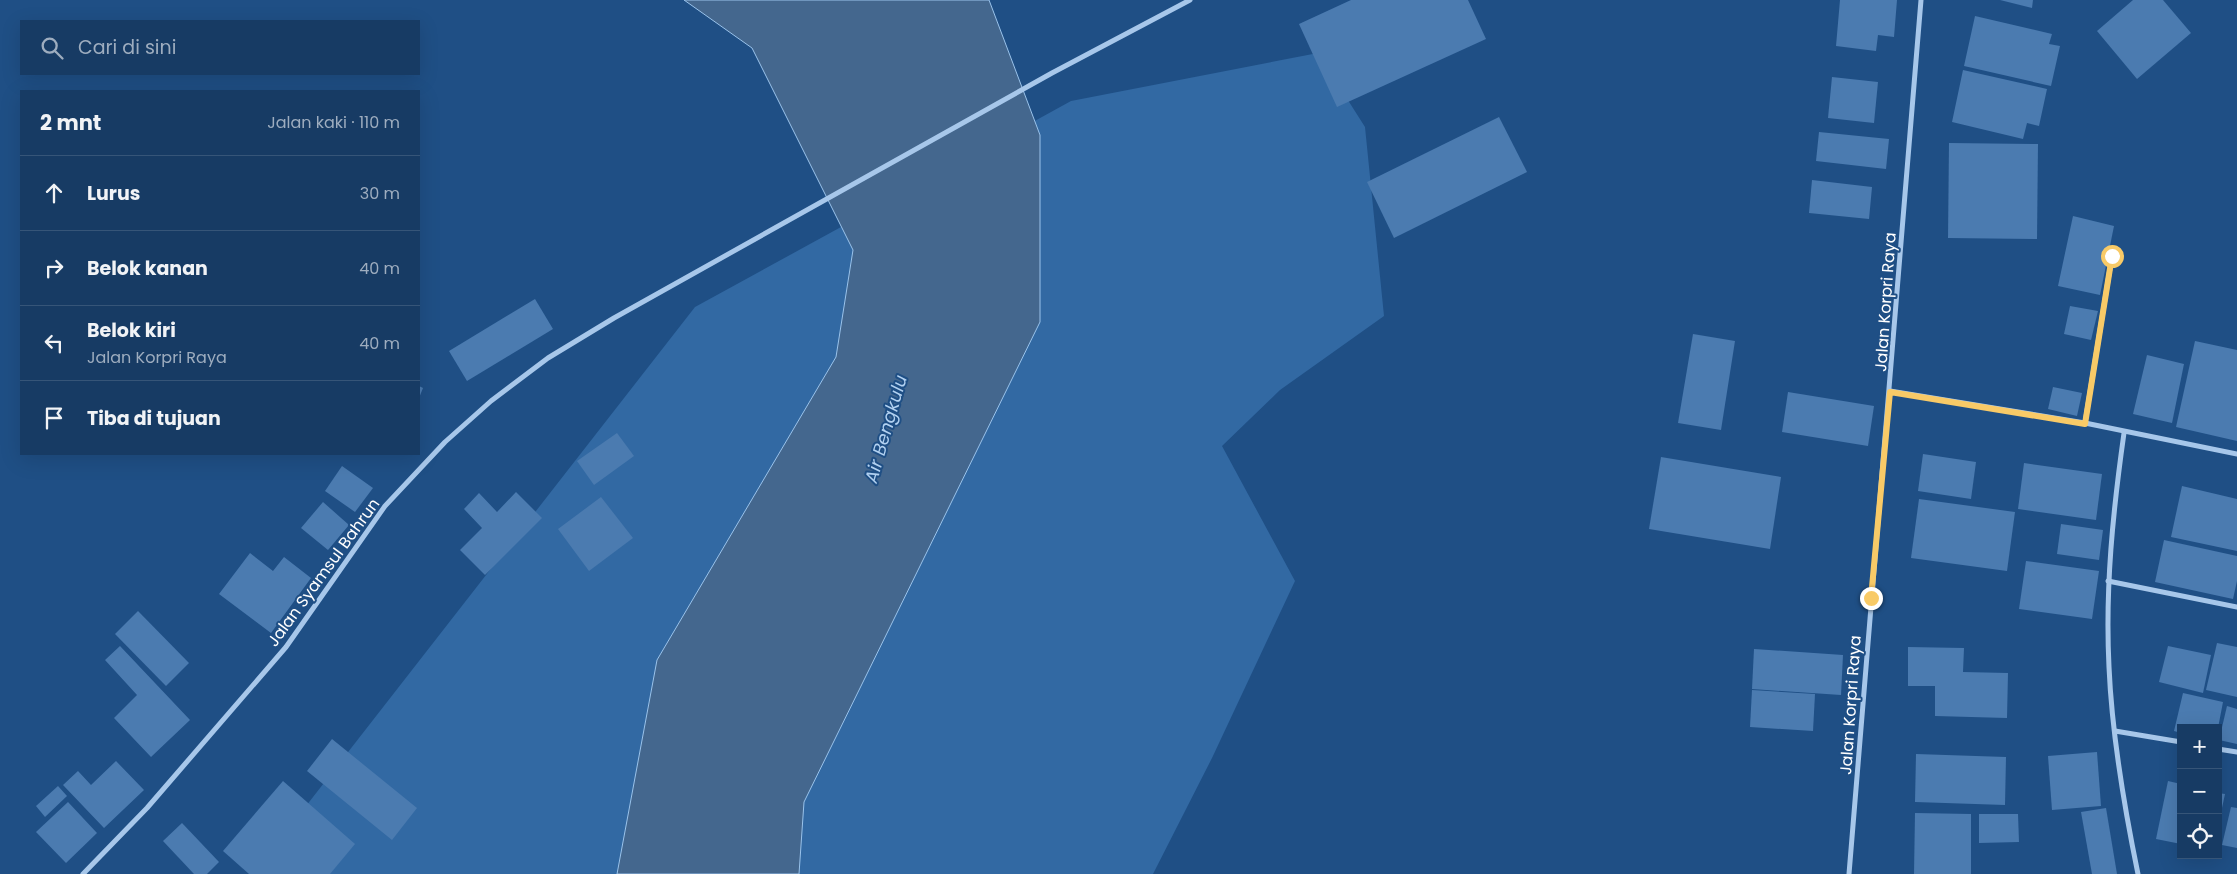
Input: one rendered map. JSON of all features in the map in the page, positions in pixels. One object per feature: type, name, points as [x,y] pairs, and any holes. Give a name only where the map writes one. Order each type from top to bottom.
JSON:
[{"type":"street","name":"Jalan Syamsul Bahrun","points":[[83,874],[146,808],[286,647],[385,506],[445,442],[491,401],[548,358],[614,318],[1052,73],[1190,0]]},
{"type":"street","name":"Jalan Korpri Raya","points":[[1849,874],[1921,0]]},
{"type":"street","points":[[2085,424],[2112,256]]},
{"type":"street","points":[[1890,392],[2085,424],[2237,454]]},
{"type":"street","points":[[2124,433],[2113,513],[2108,581],[2108,668],[2126,814],[2138,874]]},
{"type":"street","points":[[2108,581],[2237,607]]},
{"type":"street","points":[[2115,731],[2177,741]]},
{"type":"street","points":[[2222,750],[2237,752]]},
{"type":"shaded area","points":[[1318,53],[1365,127],[1384,316],[1280,390],[1222,446],[1295,581],[1212,758],[1153,874],[253,874],[695,307],[1071,101]]},
{"type":"water","name":"Air Bengkulu","points":[[684,0],[989,0],[1040,135],[1040,322],[804,802],[799,874],[617,874],[657,660],[836,357],[853,250],[752,48]]},
{"type":"building","points":[[1351,0],[1468,0],[1486,39],[1337,107],[1299,24]]},
{"type":"building","points":[[1840,0],[1897,0],[1894,37],[1878,35],[1876,51],[1836,46]]},
{"type":"building","points":[[2000,0],[2033,0],[2032,8]]},
{"type":"building","points":[[2133,0],[2163,0],[2191,33],[2137,79],[2097,31]]},
{"type":"building","points":[[1975,16],[2052,34],[2049,44],[2060,46],[2051,86],[1964,66]]},
{"type":"building","points":[[1963,70],[2047,89],[2039,126],[2027,123],[2023,139],[1952,122]]},
{"type":"building","points":[[1832,77],[1878,82],[1874,123],[1828,118]]},
{"type":"building","points":[[1499,117],[1527,172],[1394,238],[1367,182]]},
{"type":"building","points":[[1819,132],[1889,139],[1886,169],[1816,161]]},
{"type":"building","points":[[1949,143],[2038,144],[2037,239],[1948,238]]},
{"type":"building","points":[[1812,180],[1872,187],[1869,219],[1809,213]]},
{"type":"building","points":[[2073,216],[2114,226],[2100,295],[2058,286]]},
{"type":"building","points":[[535,299],[553,329],[467,381],[449,351]]},
{"type":"building","points":[[2070,306],[2098,311],[2091,340],[2064,334]]},
{"type":"building","points":[[1693,334],[1735,341],[1721,430],[1678,423]]},
{"type":"building","points":[[2195,341],[2237,350],[2237,441],[2176,427]]},
{"type":"building","points":[[2147,355],[2184,364],[2172,423],[2133,414]]},
{"type":"building","points":[[2053,387],[2082,393],[2077,416],[2048,409]]},
{"type":"building","points":[[1788,392],[1874,406],[1868,446],[1782,432]]},
{"type":"building","points":[[617,433],[634,456],[594,485],[577,461]]},
{"type":"building","points":[[1923,454],[1976,462],[1971,499],[1918,491]]},
{"type":"building","points":[[1661,457],[1781,477],[1770,549],[1649,529]]},
{"type":"building","points":[[2024,463],[2102,474],[2096,520],[2018,509]]},
{"type":"building","points":[[342,466],[373,488],[355,512],[325,491]]},
{"type":"building","points":[[2182,486],[2237,499],[2237,551],[2171,537]]},
{"type":"building","points":[[516,492],[542,518],[485,575],[460,550],[482,528],[464,509],[479,493],[497,512]]},
{"type":"building","points":[[601,497],[633,538],[589,571],[558,529]]},
{"type":"building","points":[[1919,499],[2015,512],[2007,571],[1911,558]]},
{"type":"building","points":[[323,502],[349,525],[328,550],[301,528]]},
{"type":"building","points":[[2061,524],[2103,530],[2099,560],[2057,554]]},
{"type":"building","points":[[2164,540],[2237,556],[2237,581],[2233,599],[2155,582]]},
{"type":"building","points":[[250,553],[273,571],[284,557],[311,578],[271,633],[219,594]]},
{"type":"building","points":[[2026,561],[2099,571],[2092,619],[2019,609]]},
{"type":"building","points":[[138,611],[189,663],[166,686],[115,634]]},
{"type":"building","points":[[2217,643],[2237,647],[2237,697],[2206,690]]},
{"type":"building","points":[[120,646],[190,720],[151,757],[114,718],[137,695],[105,660]]},
{"type":"building","points":[[2168,646],[2211,655],[2203,693],[2159,682]]},
{"type":"building","points":[[1908,647],[1964,648],[1963,672],[2008,673],[2007,718],[1935,716],[1935,686],[1908,686]]},
{"type":"building","points":[[1754,649],[1843,655],[1841,695],[1752,689]]},
{"type":"building","points":[[1752,690],[1815,694],[1813,731],[1750,727]]},
{"type":"building","points":[[2183,693],[2223,702],[2219,724],[2177,724],[2177,732],[2174,731]]},
{"type":"building","points":[[2227,706],[2237,709],[2237,744],[2222,741],[2222,727]]},
{"type":"building","points":[[332,739],[417,808],[392,840],[307,771]]},
{"type":"building","points":[[2097,752],[2101,806],[2052,810],[2048,756]]},
{"type":"building","points":[[1916,754],[2006,757],[2005,805],[1915,802]]},
{"type":"building","points":[[116,761],[144,790],[104,828],[63,785],[78,771],[91,785]]},
{"type":"building","points":[[283,781],[355,844],[330,874],[249,874],[223,851]]},
{"type":"building","points":[[2168,781],[2177,783],[2177,843],[2156,839]]},
{"type":"building","points":[[58,786],[67,796],[45,817],[36,806]]},
{"type":"building","points":[[2222,794],[2225,794],[2222,808]]},
{"type":"building","points":[[68,802],[97,833],[66,863],[36,832]]},
{"type":"building","points":[[2231,807],[2237,808],[2237,848],[2222,845]]},
{"type":"building","points":[[2106,808],[2117,874],[2092,874],[2081,812]]},
{"type":"building","points":[[1915,813],[1971,814],[1971,874],[1914,874]]},
{"type":"building","points":[[1979,814],[2018,814],[2019,842],[1979,843]]},
{"type":"building","points":[[182,823],[219,862],[207,874],[194,874],[163,841]]},
{"type":"route","points":[[1871,598],[1890,392],[2085,424],[2112,256]]}]
